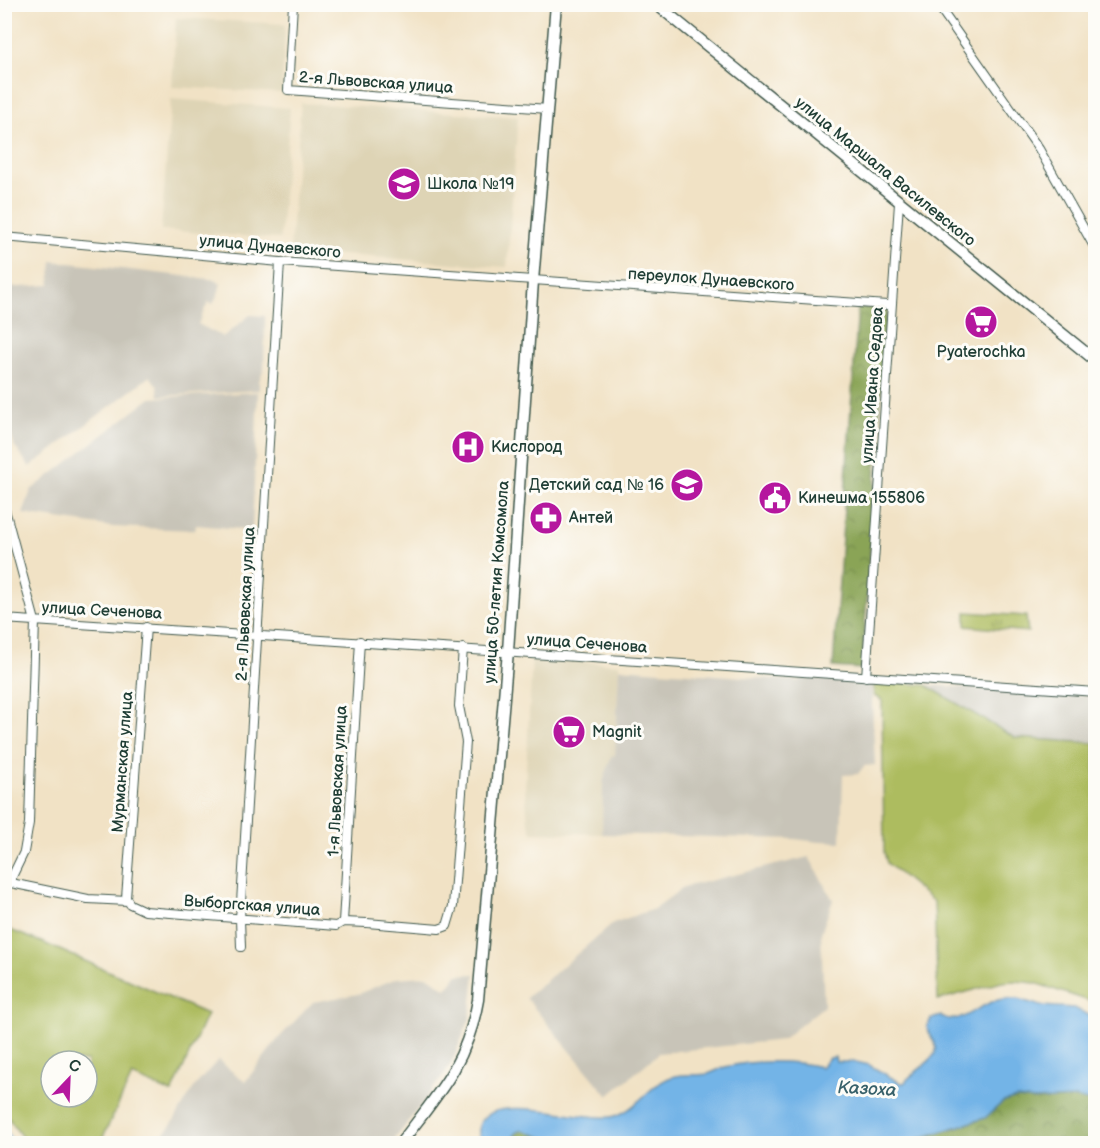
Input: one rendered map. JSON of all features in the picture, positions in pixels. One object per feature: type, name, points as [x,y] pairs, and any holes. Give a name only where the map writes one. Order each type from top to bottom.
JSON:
[{"type":"main road","name":"улица 50-летия Комсомола","points":[[400,1143],[446,1083],[466,1046],[475,1020],[478,1000],[508,651],[533,281],[556,4]]},
{"type":"main road","name":"улица Маршала Василевского","points":[[656,4],[899,203],[1094,356]]},
{"type":"street","name":"2-я Львовская улица","points":[[293,4],[288,90],[548,109]]},
{"type":"street","points":[[936,4],[1039,149],[1095,250]]},
{"type":"street","name":"улица Ивана Седова","points":[[867,677],[899,203]]},
{"type":"street","name":"улица Дунаевского","points":[[4,237],[280,262],[533,281]]},
{"type":"street","name":"2-я Львовская улица","points":[[241,947],[240,919],[280,262]]},
{"type":"street","name":"переулок Дунаевского","points":[[533,281],[887,305]]},
{"type":"street","points":[[4,506],[35,621],[29,823],[24,852],[7,882]]},
{"type":"street","name":"улица Сеченова","points":[[4,619],[257,634],[1095,692]]},
{"type":"street","name":"Мурманская улица","points":[[127,900],[146,627]]},
{"type":"street","name":"1-я Львовская улица","points":[[343,922],[360,641]]},
{"type":"street","name":"Выборгская улица","points":[[7,882],[88,899],[127,900],[136,908],[145,911],[336,926],[343,922],[439,929],[447,926],[453,906],[466,742],[459,706],[463,648]]},
{"type":"shaded area","points":[[176,18],[285,24],[282,93],[172,87]]},
{"type":"shaded area","points":[[171,99],[290,108],[280,239],[161,230]]},
{"type":"shaded area","name":"Школа №19","points":[[301,103],[518,117],[507,267],[290,251]]},
{"type":"shaded area","points":[[52,261],[218,280],[218,283],[221,283],[218,294],[213,304],[208,302],[198,324],[223,337],[250,315],[265,316],[264,369],[259,381],[259,390],[159,396],[158,387],[150,376],[30,467],[15,447],[5,415],[5,288],[50,285]]},
{"type":"shaded area","points":[[258,392],[252,530],[196,525],[195,530],[113,527],[23,514],[31,490],[151,398]]},
{"type":"shaded area","points":[[532,659],[619,664],[615,755],[611,758],[603,782],[602,834],[532,832],[528,821],[525,789]]},
{"type":"shaded area","points":[[619,668],[799,681],[800,677],[871,681],[875,765],[864,766],[858,774],[843,775],[841,842],[602,834],[603,782],[611,757],[615,755]]},
{"type":"shaded area","points":[[926,685],[1095,696],[1095,743],[1015,738]]},
{"type":"shaded area","points":[[809,857],[833,900],[821,933],[824,1006],[782,1040],[659,1053],[608,1096],[526,998],[613,923],[654,909],[684,887]]},
{"type":"shaded area","points":[[475,974],[470,1018],[454,1057],[448,1069],[392,1143],[175,1144],[163,1134],[172,1124],[195,1086],[218,1060],[245,1082],[278,1039],[313,1002],[358,994],[397,978],[427,976],[446,989],[457,975]]},
{"type":"green space","points":[[858,307],[887,309],[862,669],[833,667]]},
{"type":"green space","points":[[966,612],[1026,616],[1028,632],[966,626]]},
{"type":"green space","points":[[874,681],[926,685],[1015,738],[1095,743],[1095,1003],[1035,983],[1015,981],[1002,982],[938,1000],[934,902],[887,863],[884,852],[882,700],[874,696]]},
{"type":"green space","points":[[5,928],[207,1014],[172,1093],[132,1076],[100,1143],[26,1143],[5,1113]]},
{"type":"green space","points":[[1017,1098],[1034,1100],[1076,1098],[1095,1103],[1095,1143],[904,1144],[985,1118],[1003,1102]]},
{"type":"green space","points":[[522,1130],[562,1143],[510,1144],[516,1133]]},
{"type":"water","points":[[1018,999],[1041,1006],[1074,1008],[1095,1018],[1095,1103],[1076,1098],[1034,1100],[1017,1098],[1003,1102],[985,1118],[904,1143],[562,1144],[522,1130],[516,1133],[510,1143],[480,1143],[480,1123],[490,1113],[522,1108],[611,1117],[627,1110],[656,1086],[672,1077],[708,1074],[736,1065],[786,1062],[821,1067],[829,1058],[835,1057],[836,1062],[856,1062],[869,1065],[904,1083],[935,1053],[936,1046],[927,1027],[931,1019],[941,1016],[956,1019],[991,1002]]},
{"type":"waterway","name":"Казоха","points":[[4,1127],[13,1144]]},
{"type":"place","name":"Школа №19","points":[[404,184]]},
{"type":"place","name":"Pyaterochka","points":[[981,322]]},
{"type":"place","name":"Кислород","points":[[468,447]]},
{"type":"place","name":"Детский сад № 16","points":[[687,485]]},
{"type":"place","name":"Кинешма 155806","points":[[775,498]]},
{"type":"place","name":"Антей","points":[[546,518]]},
{"type":"place","name":"Magnit","points":[[569,732]]}]
